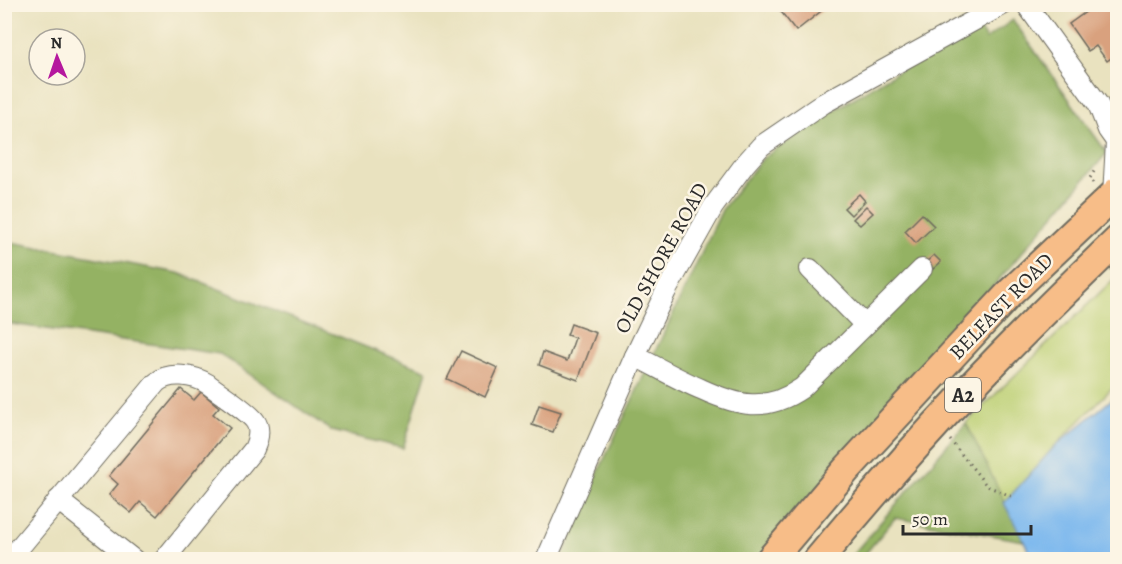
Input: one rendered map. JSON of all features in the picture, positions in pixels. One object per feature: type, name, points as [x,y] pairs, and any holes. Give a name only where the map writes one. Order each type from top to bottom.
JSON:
[{"type":"highway","name":"BELFAST ROAD","points":[[770,560],[846,470],[1010,292],[1115,193]]},
{"type":"highway","name":"BELFAST ROAD","points":[[819,559],[889,476],[965,392],[1118,240]]},
{"type":"street","name":"OLD SHORE ROAD","points":[[546,560],[635,356],[666,291],[713,207],[745,164],[761,146],[824,103],[1004,4]]},
{"type":"street","points":[[1026,4],[1098,104],[1108,130],[1117,143],[1115,193]]},
{"type":"street","points":[[1098,104],[1118,118]]},
{"type":"street","points":[[810,269],[865,325]]},
{"type":"street","points":[[635,356],[724,399],[747,405],[766,404],[802,388],[922,269]]},
{"type":"street","points":[[9,560],[160,379],[171,375],[201,380],[255,421],[258,432],[254,449],[164,560]]},
{"type":"street","points":[[58,500],[134,560]]},
{"type":"path","points":[[947,437],[987,486],[1011,496]]},
{"type":"green space","points":[[1013,20],[1107,153],[760,559],[561,560],[600,468],[723,208],[763,158],[831,112],[975,24],[986,39]]},
{"type":"green space","points":[[5,241],[178,273],[427,371],[403,448],[332,431],[220,354],[5,323]]},
{"type":"green space","points":[[1117,276],[1117,383],[1054,447],[1004,503],[966,423]]},
{"type":"green space","points":[[966,423],[1024,541],[895,518],[861,559],[848,560]]},
{"type":"water","points":[[1117,395],[1117,559],[1031,559],[1004,503],[1054,447]]},
{"type":"building","points":[[775,4],[823,4],[825,8],[796,31]]},
{"type":"building","points":[[1097,4],[1113,4],[1118,11],[1118,53],[1107,61],[1096,46],[1088,51],[1069,24]]},
{"type":"building","points":[[859,194],[865,201],[851,215],[844,208]]},
{"type":"building","points":[[866,206],[873,213],[860,225],[853,219]]},
{"type":"building","points":[[922,214],[934,226],[916,243],[905,231]]},
{"type":"building","points":[[934,255],[941,262],[932,270],[925,263]]},
{"type":"building","points":[[571,324],[596,333],[578,380],[539,365],[543,352],[567,361],[575,338],[567,335]]},
{"type":"building","points":[[461,351],[498,368],[485,397],[447,379]]},
{"type":"building","points":[[181,389],[194,400],[201,392],[219,407],[213,414],[230,428],[157,516],[140,502],[131,513],[109,495],[118,484],[109,476]]},
{"type":"building","points":[[539,405],[561,412],[553,432],[532,425]]}]
